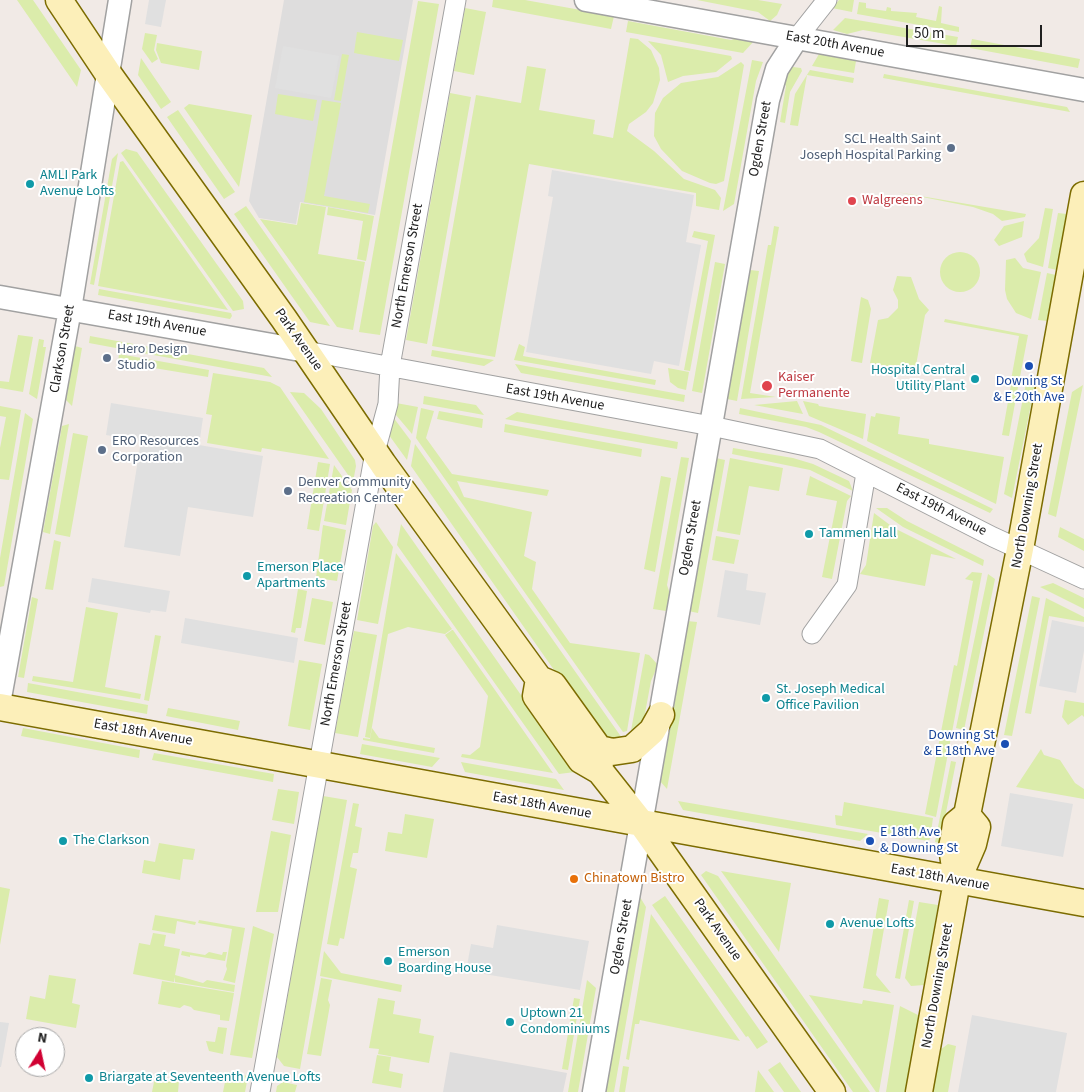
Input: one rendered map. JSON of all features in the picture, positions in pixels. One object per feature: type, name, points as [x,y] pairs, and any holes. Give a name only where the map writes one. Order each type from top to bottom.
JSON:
[{"type":"main road","name":"Park Avenue","points":[[59,0],[107,72],[306,351],[375,452],[539,679],[553,685],[599,760],[642,824],[832,1092]]},
{"type":"main road","name":"North Downing Street","points":[[919,1092],[957,881],[973,844],[976,828],[967,815],[1079,249],[1084,196]]},
{"type":"main road","name":"East 18th Avenue","points":[[0,707],[1084,904]]},
{"type":"main road","points":[[599,760],[612,752],[632,749],[652,731],[661,715]]},
{"type":"street","name":"Clarkson Street","points":[[0,698],[70,309],[120,0]]},
{"type":"street","name":"North Emerson Street","points":[[260,1092],[375,452],[388,404],[390,366],[456,0]]},
{"type":"street","name":"East 20th Avenue","points":[[586,0],[1084,90]]},
{"type":"street","name":"Ogden Street","points":[[594,1092],[772,84],[783,57],[826,0]]},
{"type":"street","name":"East 19th Avenue","points":[[0,297],[390,366],[712,426],[820,449],[1084,579]]},
{"type":"street","points":[[812,634],[847,585],[866,473]]},
{"type":"shaded area","points":[[149,0],[166,0],[161,27],[145,24]]},
{"type":"shaded area","points":[[284,0],[413,0],[375,215],[300,202],[296,224],[259,218],[249,201]]},
{"type":"shaded area","points":[[283,46],[339,56],[331,98],[275,88]]},
{"type":"shaded area","points":[[552,170],[694,195],[686,242],[701,245],[679,366],[654,361],[651,374],[526,352],[553,197],[548,196]]},
{"type":"shaded area","points":[[111,403],[203,418],[199,445],[263,456],[253,517],[188,507],[180,556],[124,547],[141,441],[106,435]]},
{"type":"shaded area","points":[[725,570],[748,574],[746,590],[766,593],[760,625],[717,617]]},
{"type":"shaded area","points":[[92,578],[170,591],[166,612],[151,610],[150,613],[88,602]]},
{"type":"shaded area","points":[[185,618],[298,638],[294,663],[181,643]]},
{"type":"shaded area","points":[[1052,620],[1084,627],[1084,651],[1076,693],[1039,686]]},
{"type":"shaded area","points":[[1010,793],[1073,804],[1063,857],[1001,846]]},
{"type":"shaded area","points":[[497,925],[589,941],[580,990],[466,971],[471,944],[493,948]]},
{"type":"shaded area","points":[[972,1015],[1067,1033],[1056,1092],[958,1092]]},
{"type":"shaded area","points":[[0,1022],[9,1023],[1,1067],[0,1067]]},
{"type":"shaded area","points":[[450,1052],[567,1073],[563,1092],[443,1092]]},
{"type":"green space","points":[[17,0],[33,0],[81,70],[77,87]]},
{"type":"green space","points":[[493,0],[525,0],[614,16],[611,29],[492,7]]},
{"type":"green space","points":[[697,0],[758,0],[782,4],[777,15],[770,21],[758,12]]},
{"type":"green space","points":[[839,0],[854,0],[852,12],[832,8]]},
{"type":"green space","points":[[418,1],[439,4],[380,335],[359,332]]},
{"type":"green space","points":[[859,2],[866,3],[866,8],[886,11],[887,7],[891,8],[891,11],[917,13],[916,17],[936,21],[939,6],[942,7],[941,23],[959,27],[959,32],[857,14]]},
{"type":"green space","points":[[465,8],[486,12],[474,75],[454,71]]},
{"type":"green space","points":[[845,18],[958,37],[956,46],[863,30],[847,34],[833,30]]},
{"type":"green space","points":[[628,21],[731,40],[740,37],[754,41],[743,53],[626,32]]},
{"type":"green space","points":[[357,32],[403,40],[399,61],[354,53]]},
{"type":"green space","points":[[145,33],[157,35],[154,50],[158,59],[152,63],[142,49]]},
{"type":"green space","points":[[630,38],[638,39],[651,50],[659,68],[660,80],[653,103],[646,112],[629,124],[627,131],[654,151],[684,179],[715,190],[721,198],[719,210],[696,206],[696,193],[529,164],[495,357],[432,346],[476,95],[521,103],[527,66],[546,69],[539,110],[595,120],[593,134],[613,138]]},
{"type":"green space","points":[[972,39],[1080,59],[1078,68],[970,48]]},
{"type":"green space","points":[[648,41],[731,56],[732,59],[716,72],[683,76],[668,82],[661,55]]},
{"type":"green space","points":[[157,43],[202,51],[199,70],[161,63],[156,50]]},
{"type":"green space","points":[[342,54],[349,55],[341,101],[334,100]]},
{"type":"green space","points":[[819,54],[856,61],[854,73],[812,66]]},
{"type":"green space","points":[[141,58],[171,102],[161,109],[138,75]]},
{"type":"green space","points":[[752,60],[763,62],[756,81],[734,204],[723,211]]},
{"type":"green space","points":[[741,62],[744,65],[724,181],[716,184],[710,183],[682,171],[661,149],[654,136],[655,113],[663,98],[681,83],[718,77]]},
{"type":"green space","points":[[785,66],[801,68],[802,71],[790,92],[785,123],[780,122],[786,86],[782,81]]},
{"type":"green space","points":[[810,70],[854,78],[853,83],[807,75],[798,126],[790,125],[795,94]]},
{"type":"green space","points":[[884,74],[1067,107],[1070,112],[883,78]]},
{"type":"green space","points":[[450,93],[471,97],[427,344],[406,340]]},
{"type":"green space","points":[[278,94],[317,100],[313,121],[275,114]]},
{"type":"green space","points":[[322,100],[341,103],[324,196],[370,204],[368,213],[304,202]]},
{"type":"green space","points":[[189,104],[252,115],[239,187],[184,108]]},
{"type":"green space","points":[[178,110],[235,192],[224,199],[167,117]]},
{"type":"green space","points":[[126,149],[137,152],[243,301],[244,309],[233,311],[121,153]]},
{"type":"green space","points":[[118,153],[94,285],[90,284],[112,159]]},
{"type":"green space","points":[[123,161],[228,310],[98,286],[120,162]]},
{"type":"green space","points":[[897,192],[1026,214],[1025,217],[1002,221],[993,214],[973,207]]},
{"type":"green space","points":[[301,203],[326,207],[318,254],[365,262],[353,330],[337,327],[260,219],[297,225]]},
{"type":"green space","points":[[246,206],[330,326],[310,322],[234,214]]},
{"type":"green space","points":[[328,207],[374,216],[366,261],[357,259],[363,221],[327,215]]},
{"type":"green space","points":[[1045,208],[1053,209],[1043,267],[1027,262],[1024,254],[1039,238]]},
{"type":"green space","points":[[1058,213],[1067,214],[1057,270],[1048,268]]},
{"type":"green space","points":[[1024,221],[1022,237],[999,246],[994,240],[1004,226]]},
{"type":"green space","points":[[774,226],[779,227],[750,393],[776,397],[741,399],[768,245],[771,245]]},
{"type":"green space","points":[[694,231],[715,235],[690,371],[684,370],[708,241],[692,237]]},
{"type":"green space","points":[[964,252],[971,255],[977,261],[980,272],[979,280],[971,289],[964,292],[956,292],[949,289],[941,280],[940,268],[943,261],[952,253]]},
{"type":"green space","points":[[1015,258],[1023,268],[1041,272],[1031,319],[1016,313],[1007,299],[1005,290],[1006,260]]},
{"type":"green space","points":[[715,262],[725,264],[702,393],[692,391]]},
{"type":"green space","points":[[750,270],[759,271],[737,401],[727,399]]},
{"type":"green space","points":[[1047,273],[1056,275],[1047,321],[1038,320]]},
{"type":"green space","points":[[897,276],[911,277],[919,299],[929,310],[925,315],[915,371],[870,363],[878,320],[888,318],[898,308],[898,300],[893,290]]},
{"type":"green space","points":[[99,289],[231,313],[232,316],[230,319],[98,295]]},
{"type":"green space","points":[[861,297],[868,300],[871,309],[862,363],[851,361]]},
{"type":"green space","points":[[945,319],[1028,335],[1019,382],[1011,380],[1019,336],[944,322]]},
{"type":"green space","points":[[18,335],[33,337],[23,392],[0,388],[0,381],[9,382]]},
{"type":"green space","points":[[90,336],[264,368],[272,377],[89,343]]},
{"type":"green space","points":[[39,339],[44,340],[43,347],[46,347],[37,399],[29,394]]},
{"type":"green space","points":[[519,344],[525,347],[523,356],[656,380],[655,385],[514,360]]},
{"type":"green space","points":[[75,346],[82,348],[72,406],[66,400]]},
{"type":"green space","points":[[432,350],[494,360],[484,366],[431,356]]},
{"type":"green space","points":[[119,354],[209,370],[208,377],[118,362]]},
{"type":"green space","points":[[515,364],[685,395],[684,402],[521,373]]},
{"type":"green space","points":[[668,368],[689,372],[686,390],[678,388],[670,382]]},
{"type":"green space","points":[[213,373],[270,382],[280,387],[329,459],[262,448],[261,452],[207,443],[212,415],[206,414]]},
{"type":"green space","points":[[1027,378],[1036,380],[1012,498],[1004,494]]},
{"type":"green space","points":[[1011,385],[1018,387],[1009,436],[1002,435]]},
{"type":"green space","points":[[1083,385],[1056,517],[1048,514],[1072,392]]},
{"type":"green space","points":[[290,392],[304,393],[321,409],[355,460],[356,466],[353,482]]},
{"type":"green space","points":[[424,396],[476,405],[484,415],[423,404]]},
{"type":"green space","points":[[797,401],[803,414],[754,405]]},
{"type":"green space","points":[[803,401],[818,404],[819,406],[866,414],[863,439],[809,416]]},
{"type":"green space","points":[[396,403],[418,407],[412,434],[396,415]]},
{"type":"green space","points":[[0,406],[21,410],[9,480],[0,479],[0,448],[6,417],[0,416]]},
{"type":"green space","points":[[421,408],[434,411],[426,438],[452,474],[549,490],[547,496],[457,481],[464,497],[532,512],[524,556],[536,562],[532,589],[570,643],[640,653],[627,731],[623,732],[416,438]]},
{"type":"green space","points":[[740,408],[821,425],[993,509],[990,513],[819,432],[806,427],[739,414]]},
{"type":"green space","points":[[439,411],[483,419],[482,428],[437,419]]},
{"type":"green space","points":[[517,412],[678,442],[677,449],[505,419]]},
{"type":"green space","points":[[25,413],[33,419],[4,586],[0,587],[0,558]]},
{"type":"green space","points":[[390,413],[411,441],[407,460],[386,431]]},
{"type":"green space","points":[[876,413],[900,417],[898,434],[929,439],[929,444],[1004,457],[996,504],[867,441],[871,416],[875,417]]},
{"type":"green space","points":[[69,424],[50,534],[43,532],[62,426]]},
{"type":"green space","points":[[505,424],[642,449],[641,457],[504,432]]},
{"type":"green space","points":[[73,433],[88,436],[70,537],[55,534]]},
{"type":"green space","points":[[415,444],[622,738],[620,743],[601,737],[411,466]]},
{"type":"green space","points":[[733,448],[793,458],[813,464],[849,481],[853,491],[810,470],[732,454]]},
{"type":"green space","points":[[681,457],[689,458],[667,585],[670,594],[666,611],[653,609]]},
{"type":"green space","points":[[716,458],[725,460],[698,613],[688,611]]},
{"type":"green space","points":[[730,458],[783,468],[779,491],[749,486],[740,535],[717,531]]},
{"type":"green space","points":[[318,462],[330,464],[319,531],[307,529]]},
{"type":"green space","points":[[334,465],[352,490],[346,525],[324,521]]},
{"type":"green space","points":[[661,476],[671,478],[655,572],[644,569]]},
{"type":"green space","points":[[810,476],[851,496],[847,501],[832,579],[822,577],[837,501],[806,495]]},
{"type":"green space","points":[[876,508],[887,508],[907,521],[984,560],[983,566],[903,527]]},
{"type":"green space","points":[[874,513],[894,528],[956,559],[931,554],[925,586],[860,574],[866,565]]},
{"type":"green space","points":[[376,522],[393,547],[378,624],[357,620],[373,526]]},
{"type":"green space","points":[[401,524],[575,772],[559,774],[397,545]]},
{"type":"green space","points":[[323,525],[346,530],[337,581],[316,578]]},
{"type":"green space","points":[[1060,527],[1084,539],[1084,551],[1058,537]]},
{"type":"green space","points":[[716,536],[739,540],[734,564],[712,560]]},
{"type":"green space","points":[[54,540],[61,542],[53,590],[45,589]]},
{"type":"green space","points":[[396,553],[452,629],[445,634],[408,627],[388,634],[370,738],[365,737]]},
{"type":"green space","points":[[972,572],[982,573],[936,817],[925,814],[954,665],[957,666],[973,581],[965,579]]},
{"type":"green space","points":[[988,574],[995,579],[964,730],[956,728]]},
{"type":"green space","points":[[1053,583],[1084,598],[1084,609],[1040,587]]},
{"type":"green space","points":[[298,589],[307,591],[301,628],[296,628],[295,633],[291,632]]},
{"type":"green space","points":[[1032,596],[1040,598],[1012,736],[1004,735]]},
{"type":"green space","points":[[32,597],[38,599],[24,678],[18,677]]},
{"type":"green space","points":[[312,598],[333,602],[325,645],[304,641]]},
{"type":"green space","points":[[1046,598],[1084,617],[1084,622],[1049,616],[1031,714],[1025,713]]},
{"type":"green space","points":[[86,607],[118,613],[105,687],[141,694],[140,699],[32,681],[33,676],[73,682]]},
{"type":"green space","points":[[687,621],[697,622],[667,789],[659,780]]},
{"type":"green space","points":[[452,630],[553,773],[461,757],[462,754],[470,755],[480,747],[488,696],[445,635]]},
{"type":"green space","points":[[354,631],[377,635],[358,737],[335,733]]},
{"type":"green space","points":[[155,635],[161,636],[149,701],[144,700]]},
{"type":"green space","points":[[645,654],[649,655],[658,665],[651,681],[643,724],[630,736]]},
{"type":"green space","points":[[299,660],[322,664],[310,730],[288,726]]},
{"type":"green space","points":[[28,683],[148,705],[147,714],[27,692]]},
{"type":"green space","points":[[1065,700],[1084,703],[1084,717],[1082,715],[1068,725],[1062,717]]},
{"type":"green space","points":[[168,708],[240,721],[238,730],[166,716]]},
{"type":"green space","points":[[23,728],[140,750],[139,758],[21,736]]},
{"type":"green space","points":[[372,728],[379,738],[435,748],[434,753],[363,740],[363,738],[370,739]]},
{"type":"green space","points":[[362,744],[440,758],[432,767],[360,754]]},
{"type":"green space","points":[[1041,749],[1044,755],[1060,760],[1075,783],[1084,789],[1084,799],[1016,787]]},
{"type":"green space","points":[[154,753],[274,774],[273,782],[152,760]]},
{"type":"green space","points":[[951,761],[956,762],[940,843],[935,842]]},
{"type":"green space","points":[[461,762],[556,779],[564,790],[465,772]]},
{"type":"green space","points":[[278,789],[299,792],[294,824],[272,820]]},
{"type":"green space","points":[[323,796],[347,800],[300,1069],[284,1066],[277,1057]]},
{"type":"green space","points":[[678,801],[868,834],[860,841],[683,810]]},
{"type":"green space","points":[[844,802],[933,818],[930,839],[928,841],[836,825],[835,815],[842,816]]},
{"type":"green space","points":[[353,803],[359,804],[355,826],[362,828],[358,853],[353,853],[350,867],[357,869],[344,939],[340,938],[338,946],[327,944]]},
{"type":"green space","points":[[405,814],[434,819],[427,858],[385,851],[388,832],[402,834]]},
{"type":"green space","points":[[271,831],[291,835],[278,912],[256,912]]},
{"type":"green space","points":[[159,843],[195,849],[193,860],[183,859],[180,880],[142,873],[144,860],[155,862]]},
{"type":"green space","points":[[706,871],[718,876],[870,1092],[853,1092],[701,875]]},
{"type":"green space","points":[[721,871],[791,883],[779,952]]},
{"type":"green space","points":[[0,887],[10,889],[0,945]]},
{"type":"green space","points":[[665,896],[768,1042],[757,1049],[748,1036],[746,1037],[652,905]]},
{"type":"green space","points":[[640,897],[646,907],[614,1092],[604,1092]]},
{"type":"green space","points":[[879,898],[889,900],[876,975],[891,993],[863,988]]},
{"type":"green space","points":[[909,900],[914,901],[900,979],[895,978]]},
{"type":"green space","points":[[919,902],[938,905],[924,985],[911,986],[905,978]]},
{"type":"green space","points":[[651,914],[740,1041],[640,1020],[639,1024],[635,1024],[629,1060],[626,1059]]},
{"type":"green space","points":[[155,915],[196,922],[195,925],[177,921],[175,934],[152,930]]},
{"type":"green space","points":[[199,920],[245,928],[235,983],[223,980],[227,969],[232,929],[198,923]]},
{"type":"green space","points":[[253,926],[274,934],[252,1058],[230,1055]]},
{"type":"green space","points":[[153,933],[166,935],[164,946],[180,949],[175,975],[203,983],[207,980],[235,985],[234,992],[175,982],[175,977],[174,982],[133,974],[139,943],[150,945]]},
{"type":"green space","points":[[182,951],[205,955],[209,952],[222,955],[223,952],[227,952],[225,961],[181,955]]},
{"type":"green space","points":[[324,951],[341,973],[402,985],[401,992],[320,976]]},
{"type":"green space","points":[[49,975],[76,979],[72,1003],[80,1005],[76,1028],[26,1019],[30,996],[45,999]]},
{"type":"green space","points":[[321,978],[332,980],[328,1000],[330,1005],[321,1056],[307,1054]]},
{"type":"green space","points":[[587,980],[596,988],[578,1092],[568,1092]]},
{"type":"green space","points":[[162,981],[234,993],[229,1021],[220,1020],[220,1015],[194,1010],[184,1005],[180,1008],[158,1004]]},
{"type":"green space","points":[[809,995],[862,1004],[863,1000],[894,1005],[879,1092],[876,1092]]},
{"type":"green space","points":[[378,998],[395,1001],[393,1014],[421,1019],[419,1033],[434,1036],[429,1063],[378,1054],[379,1049],[369,1048]]},
{"type":"green space","points":[[574,998],[580,999],[568,1070],[562,1069]]},
{"type":"green space","points":[[900,1006],[920,1016],[906,1092],[886,1092]]},
{"type":"green space","points":[[218,1027],[227,1028],[223,1054],[209,1051],[206,1041],[215,1042]]},
{"type":"green space","points":[[948,1044],[956,1046],[948,1092],[932,1092],[940,1050]]},
{"type":"green space","points":[[377,1055],[391,1057],[389,1071],[403,1074],[401,1088],[372,1083]]},
{"type":"green space","points":[[780,1062],[801,1092],[784,1092],[768,1070]]},
{"type":"green space","points":[[623,1066],[629,1067],[625,1092],[619,1092]]},
{"type":"green space","points":[[758,1070],[774,1092],[755,1092]]},
{"type":"green space","points":[[227,1072],[248,1076],[245,1092],[223,1092]]},
{"type":"green space","points":[[155,1077],[179,1081],[178,1092],[152,1092]]},
{"type":"green space","points":[[283,1082],[297,1085],[295,1092],[276,1092],[277,1086]]},
{"type":"place","name":"SCL Health Saint Joseph Hospital Parking","points":[[951,148]]},
{"type":"place","name":"AMLI Park Avenue Lofts","points":[[30,184]]},
{"type":"place","name":"Walgreens","points":[[852,201]]},
{"type":"place","name":"Hero Design Studio","points":[[107,358]]},
{"type":"place","name":"Downing St & E 20th Ave","points":[[1029,366]]},
{"type":"place","name":"Hospital Central Utility Plant","points":[[975,379]]},
{"type":"place","name":"Kaiser Permanente","points":[[767,386]]},
{"type":"place","name":"ERO Resources Corporation","points":[[102,450]]},
{"type":"place","name":"Denver Community Recreation Center","points":[[288,491]]},
{"type":"place","name":"Tammen Hall","points":[[809,534]]},
{"type":"place","name":"Emerson Place Apartments","points":[[247,576]]},
{"type":"place","name":"St. Joseph Medical Office Pavilion","points":[[766,698]]},
{"type":"place","name":"Downing St & E 18th Ave","points":[[1005,744]]},
{"type":"place","name":"The Clarkson","points":[[63,841]]},
{"type":"place","name":"E 18th Ave & Downing St","points":[[870,841]]},
{"type":"place","name":"Chinatown Bistro","points":[[574,879]]},
{"type":"place","name":"Avenue Lofts","points":[[830,924]]},
{"type":"place","name":"Emerson Boarding House","points":[[388,961]]},
{"type":"place","name":"Uptown 21 Condominiums","points":[[510,1022]]},
{"type":"place","name":"Briargate at Seventeenth Avenue Lofts","points":[[89,1078]]}]
